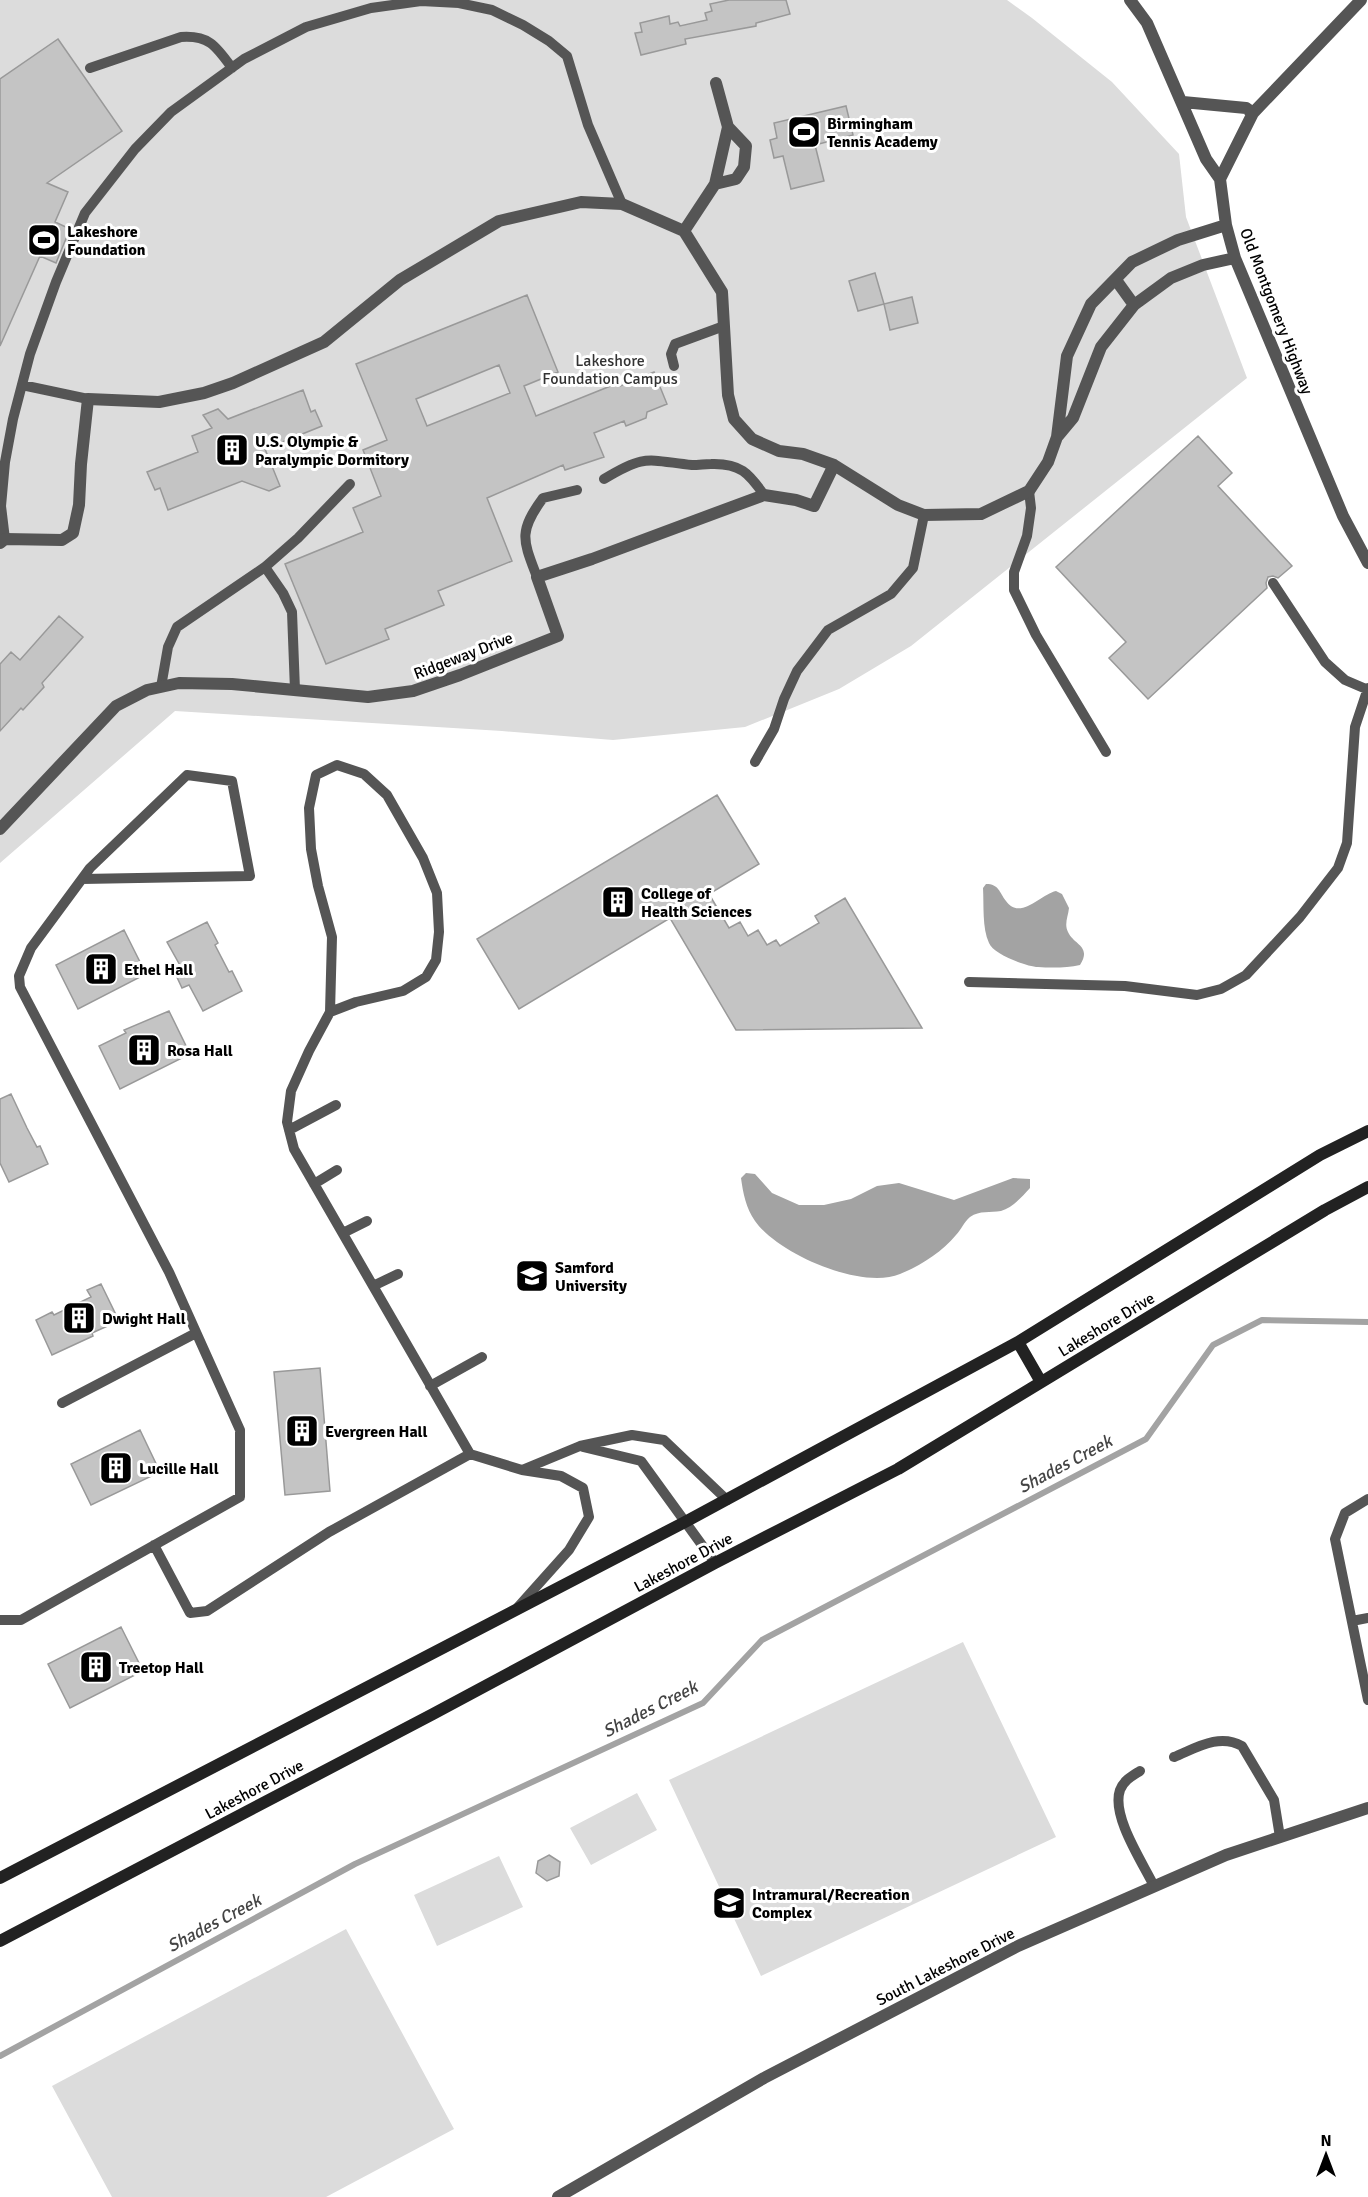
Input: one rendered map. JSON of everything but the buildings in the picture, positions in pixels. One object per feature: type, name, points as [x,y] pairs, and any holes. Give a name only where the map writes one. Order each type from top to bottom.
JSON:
[{"type":"main road","name":"Lakeshore Drive","points":[[0,1878],[727,1500],[1018,1342],[1320,1155],[1368,1131]]},
{"type":"main road","name":"Lakeshore Drive","points":[[0,1941],[423,1720],[715,1563],[898,1469],[1325,1210],[1368,1187]]},
{"type":"main road","points":[[1018,1342],[1041,1382]]},
{"type":"street","points":[[1130,0],[1148,23],[1206,159],[1220,178],[1253,114],[1361,0]]},
{"type":"street","points":[[684,231],[715,184],[728,127],[716,83]]},
{"type":"street","points":[[1183,102],[1246,108],[1253,114]]},
{"type":"street","points":[[715,184],[736,179],[744,166],[746,146],[728,127]]},
{"type":"street","name":"Old Montgomery Highway","points":[[1220,178],[1226,225],[1235,258],[1343,516],[1368,563]]},
{"type":"street","points":[[2,541],[62,540],[73,533],[80,505],[81,464],[88,399],[159,402],[204,393],[233,383],[324,342],[400,280],[499,221],[580,202],[622,204],[684,231],[722,292],[728,395],[734,419],[752,439],[779,451],[802,454],[834,465],[898,505],[924,515],[981,514],[1029,491],[1048,462],[1057,437],[1067,356],[1091,304],[1132,262],[1178,240],[1226,225]]},
{"type":"street","points":[[1057,437],[1073,418],[1101,347],[1134,305],[1172,278],[1203,265],[1235,258]]},
{"type":"street","points":[[1116,280],[1134,305]]},
{"type":"street","points":[[537,577],[764,495],[796,500],[814,506],[834,465]]},
{"type":"street","name":"Ridgeway Drive","points":[[0,829],[116,706],[147,690],[179,683],[232,684],[368,697],[413,691],[558,636],[537,577]]},
{"type":"street","name":"South Lakeshore Drive","points":[[558,2197],[764,2078],[1018,1946],[1226,1855],[1368,1808]]},
{"type":"lane","points":[[2,541],[1,506],[5,462],[22,385],[30,354],[56,282],[85,213],[135,149],[171,112],[244,59],[306,27],[371,8],[421,1],[459,3],[492,10],[523,25],[549,41],[567,56],[588,125],[622,204]]},
{"type":"lane","points":[[90,68],[181,36],[194,36],[206,39],[216,46],[232,68]]},
{"type":"lane","points":[[674,366],[671,354],[675,344],[724,326]]},
{"type":"lane","points":[[22,385],[88,399]]},
{"type":"lane","points":[[604,480],[629,464],[645,459],[696,465],[730,464],[745,471],[764,495]]},
{"type":"lane","points":[[161,687],[168,647],[177,627],[265,567],[298,538],[350,484]]},
{"type":"lane","points":[[537,577],[525,545],[526,527],[532,513],[543,498],[577,490]]},
{"type":"lane","points":[[1029,491],[1031,508],[1027,536],[1014,573],[1014,590],[1036,635],[1106,753]]},
{"type":"lane","points":[[755,762],[774,729],[797,671],[828,630],[891,594],[913,568],[924,515]]},
{"type":"lane","points":[[265,567],[283,593],[292,612],[295,690]]},
{"type":"lane","points":[[969,982],[1125,986],[1197,995],[1221,989],[1246,975],[1300,917],[1338,868],[1347,843],[1355,727],[1367,689],[1345,680],[1325,662],[1273,583]]},
{"type":"lane","points":[[330,1012],[356,1002],[403,991],[426,977],[436,960],[439,932],[437,893],[423,858],[387,795],[364,774],[337,765],[316,776],[309,808],[311,849],[332,937],[330,1012],[291,1092],[287,1122],[294,1149],[470,1454],[522,1470],[561,1476],[583,1488],[589,1517],[569,1550],[514,1612]]},
{"type":"lane","points":[[0,1620],[21,1620],[240,1497],[240,1430],[169,1272],[20,987],[19,976],[28,954],[82,879],[90,868],[187,775],[232,781],[250,876],[82,879]]},
{"type":"lane","points":[[289,1130],[336,1105]]},
{"type":"lane","points":[[314,1184],[337,1170]]},
{"type":"lane","points":[[343,1233],[367,1221]]},
{"type":"lane","points":[[373,1286],[398,1274]]},
{"type":"lane","points":[[62,1403],[196,1333]]},
{"type":"lane","points":[[430,1386],[482,1357]]},
{"type":"lane","points":[[522,1470],[580,1446],[632,1435],[664,1440],[727,1500]]},
{"type":"lane","points":[[580,1446],[641,1461],[715,1563]]},
{"type":"lane","points":[[154,1545],[190,1613],[207,1611],[329,1532],[470,1454]]},
{"type":"lane","points":[[1368,1499],[1345,1513],[1335,1539],[1368,1700]]},
{"type":"lane","points":[[1352,1621],[1368,1618]]},
{"type":"lane","points":[[1174,1757],[1213,1741],[1226,1740],[1242,1746],[1272,1795],[1280,1837]]},
{"type":"lane","points":[[1140,1771],[1130,1777],[1121,1788],[1119,1808],[1125,1829],[1154,1886]]},
{"type":"green space","name":"Lakeshore Foundation Campus","points":[[0,0],[1007,0],[1112,82],[1179,154],[1186,217],[1247,378],[911,646],[839,689],[745,727],[613,740],[175,711],[0,863]]},
{"type":"green space","points":[[963,1642],[1056,1837],[761,1976],[669,1780]]},
{"type":"green space","points":[[637,1793],[657,1830],[591,1865],[570,1828]]},
{"type":"green space","points":[[499,1856],[523,1907],[437,1946],[414,1895]]},
{"type":"green space","points":[[346,1929],[454,2129],[326,2197],[112,2197],[52,2086]]},
{"type":"shaded area","points":[[986,884],[996,887],[1006,901],[1018,908],[1031,905],[1056,891],[1062,894],[1069,908],[1067,929],[1083,950],[1080,965],[1059,968],[1033,966],[1011,959],[992,947],[984,923],[983,888]]},
{"type":"shaded area","points":[[746,1173],[755,1174],[772,1193],[799,1205],[824,1205],[851,1199],[877,1186],[899,1183],[954,1200],[1013,1178],[1030,1179],[1030,1188],[1017,1202],[1005,1210],[970,1217],[944,1247],[915,1267],[884,1278],[864,1277],[822,1266],[782,1245],[766,1233],[755,1221],[747,1206],[741,1178]]},
{"type":"waterway","name":"Shades Creek","points":[[0,2056],[355,1864],[703,1703],[762,1640],[1146,1439],[1213,1345],[1262,1320],[1368,1322]]},
{"type":"place","name":"Birmingham Tennis Academy","points":[[804,132]]},
{"type":"place","name":"Lakeshore Foundation","points":[[44,240]]},
{"type":"place","name":"U.S. Olympic & Paralympic Dormitory","points":[[232,450]]},
{"type":"place","name":"College of Health Sciences","points":[[618,902]]},
{"type":"place","name":"Ethel Hall","points":[[101,969]]},
{"type":"place","name":"Rosa Hall","points":[[144,1050]]},
{"type":"place","name":"Samford University","points":[[532,1276]]},
{"type":"place","name":"Dwight Hall","points":[[79,1318]]},
{"type":"place","name":"Evergreen Hall","points":[[302,1431]]},
{"type":"place","name":"Lucille Hall","points":[[116,1468]]},
{"type":"place","name":"Treetop Hall","points":[[96,1667]]},
{"type":"place","name":"Intramural/Recreation Complex","points":[[729,1903]]}]
